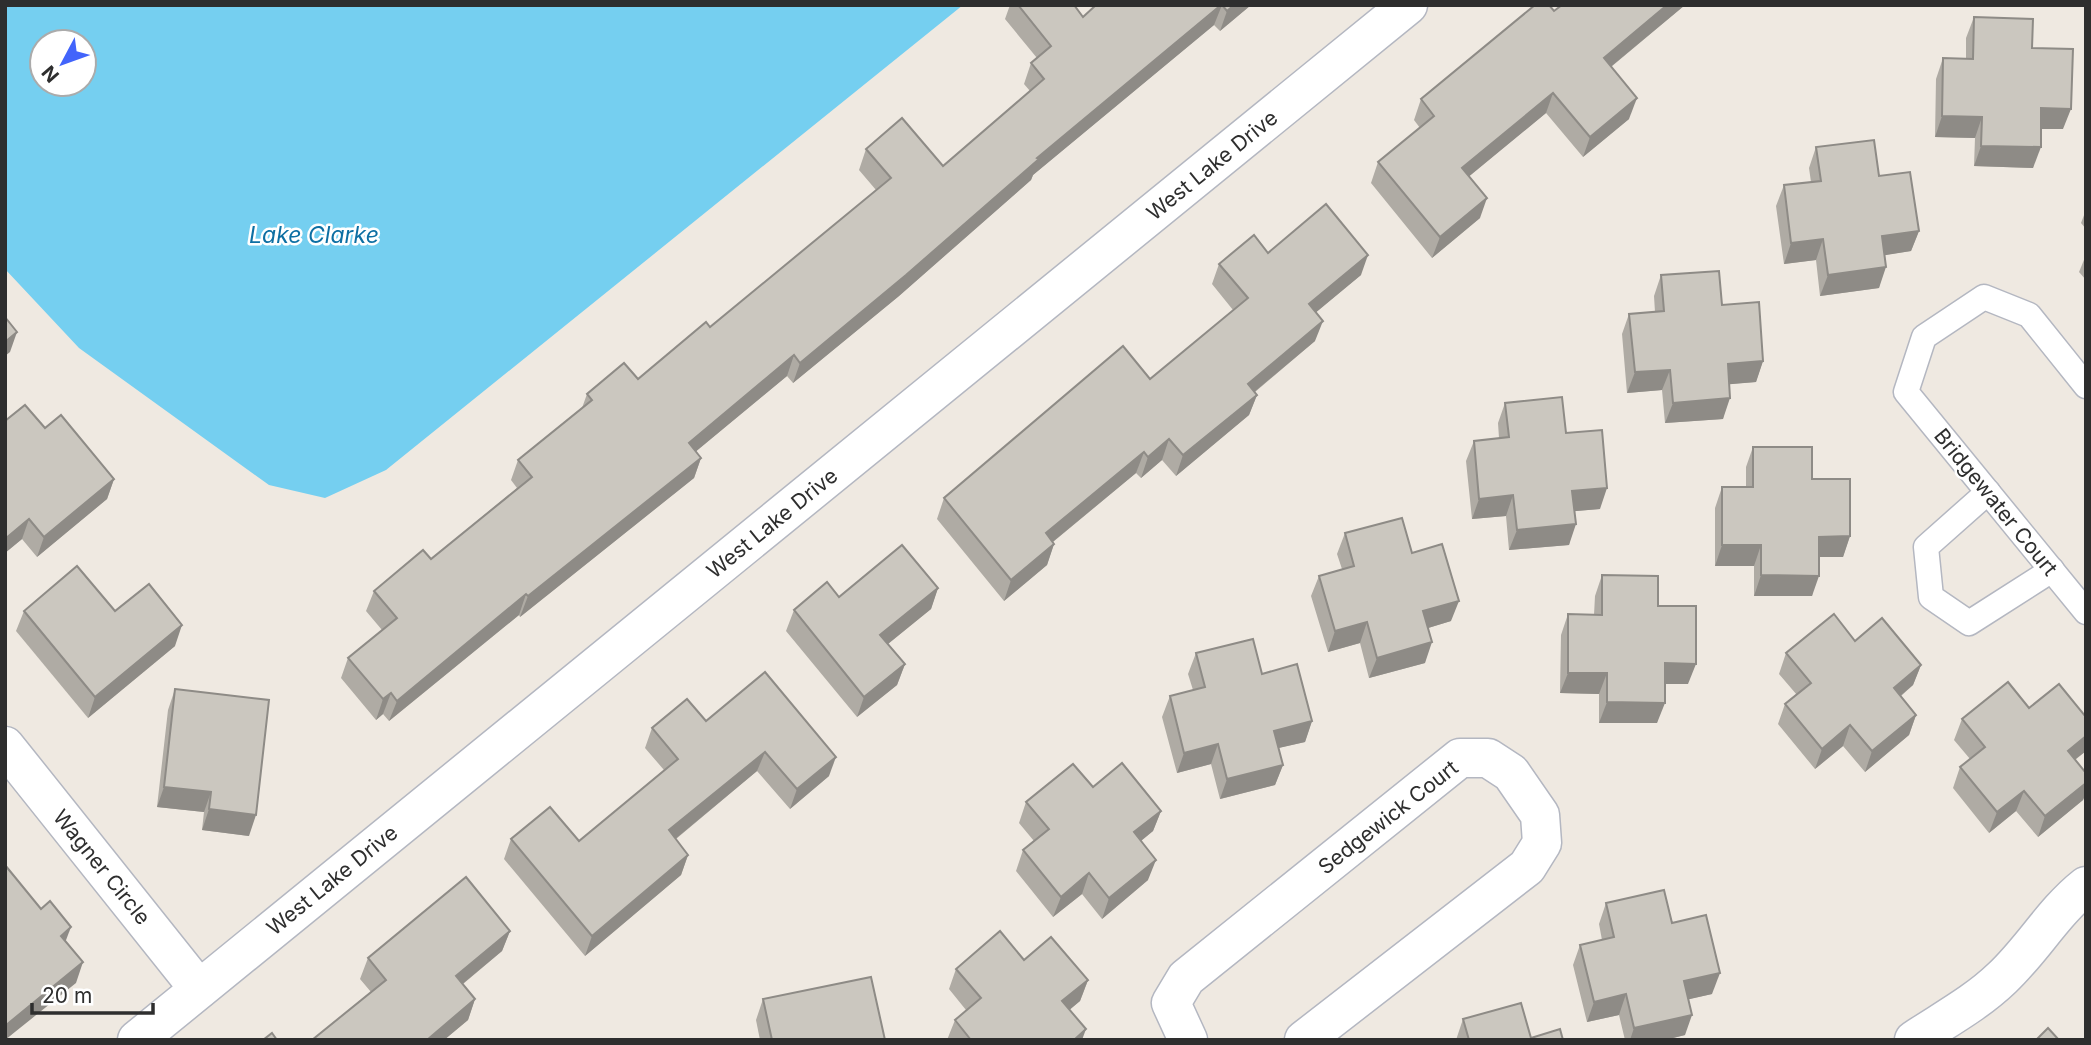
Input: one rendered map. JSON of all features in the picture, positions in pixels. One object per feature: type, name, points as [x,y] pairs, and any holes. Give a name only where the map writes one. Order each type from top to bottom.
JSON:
[{"type":"street","name":"West Lake Drive","points":[[136,1040],[1408,5]]},
{"type":"street","name":"Wagner Circle","points":[[5,746],[199,989]]},
{"type":"street","name":"Sedgewick Court","points":[[1188,1040],[1171,1003],[1186,978],[1460,758],[1488,758],[1511,774],[1541,815],[1542,843],[1527,867],[1304,1040]]},
{"type":"street","points":[[1914,1040],[1979,998],[2003,977],[2065,903],[2086,886]]},
{"type":"lane","name":"Bridgewater Court","points":[[2086,386],[2029,315],[1984,297],[1924,337],[1906,392],[2086,612]]},
{"type":"lane","points":[[1988,492],[1926,547],[1931,597],[1969,623],[2052,570]]},
{"type":"water","name":"Lake Clarke","points":[[5,5],[963,5],[386,470],[325,498],[269,485],[79,348],[5,269]]},
{"type":"building","points":[[1018,5],[1074,5],[1083,17],[1096,5],[1221,5],[1037,158],[1039,159],[906,275],[800,363],[794,355],[689,443],[701,458],[528,596],[526,594],[397,701],[391,693],[383,699],[348,658],[397,618],[374,591],[423,550],[431,559],[532,477],[518,460],[592,400],[587,394],[624,363],[638,379],[706,322],[710,327],[891,178],[866,149],[902,118],[943,166],[1044,79],[1031,63],[1051,46]]},
{"type":"building","points":[[1222,5],[1234,5],[1227,11]]},
{"type":"building","points":[[1535,5],[1549,5],[1554,11],[1562,5],[1667,5],[1604,58],[1637,98],[1590,137],[1553,93],[1462,168],[1487,198],[1440,237],[1378,162],[1434,116],[1421,99]]},
{"type":"building","points":[[1974,17],[2033,19],[2032,48],[2073,49],[2071,109],[2041,108],[2041,147],[1981,146],[1982,117],[1942,116],[1943,58],[1973,59]]},
{"type":"building","points":[[1874,140],[1879,176],[1910,172],[1919,231],[1882,236],[1886,267],[1828,275],[1823,239],[1791,243],[1784,185],[1821,181],[1816,147]]},
{"type":"building","points":[[1326,204],[1368,255],[1309,304],[1323,321],[1248,384],[1257,395],[1183,455],[1169,439],[1148,457],[1144,452],[1046,533],[1054,544],[1011,580],[944,498],[1123,346],[1150,379],[1248,298],[1219,264],[1254,235],[1268,253]]},
{"type":"building","points":[[1719,271],[1722,305],[1759,302],[1763,361],[1728,364],[1730,398],[1673,403],[1670,370],[1635,372],[1629,314],[1664,311],[1661,275]]},
{"type":"building","points":[[5,317],[17,332],[5,342]]},
{"type":"building","points":[[1562,397],[1566,433],[1602,430],[1607,488],[1572,491],[1576,524],[1517,530],[1513,495],[1479,499],[1474,441],[1509,437],[1505,403]]},
{"type":"building","points":[[25,405],[45,428],[61,415],[114,479],[44,537],[29,519],[5,539],[5,421]]},
{"type":"building","points":[[1753,447],[1812,447],[1812,479],[1850,479],[1850,536],[1819,537],[1819,576],[1761,575],[1761,545],[1722,545],[1722,487],[1753,487]]},
{"type":"building","points":[[1402,518],[1412,553],[1442,544],[1459,601],[1423,611],[1432,642],[1377,658],[1367,622],[1335,631],[1319,576],[1354,566],[1345,533]]},
{"type":"building","points":[[902,545],[938,588],[880,635],[905,664],[864,697],[794,610],[827,582],[839,597]]},
{"type":"building","points":[[77,566],[115,611],[149,584],[182,625],[95,697],[24,611]]},
{"type":"building","points":[[1602,575],[1658,576],[1658,606],[1696,606],[1696,664],[1665,663],[1665,703],[1607,702],[1607,673],[1568,673],[1568,614],[1602,615]]},
{"type":"building","points":[[1834,614],[1855,641],[1882,618],[1921,665],[1894,688],[1916,715],[1872,751],[1850,725],[1822,749],[1785,704],[1811,683],[1786,653]]},
{"type":"building","points":[[1253,639],[1262,674],[1297,664],[1312,721],[1274,731],[1283,765],[1227,779],[1218,744],[1184,753],[1170,696],[1205,687],[1196,653]]},
{"type":"building","points":[[765,672],[836,757],[797,789],[765,752],[669,830],[688,855],[592,936],[511,839],[550,807],[579,841],[678,759],[652,728],[687,699],[706,721]]},
{"type":"building","points":[[2008,682],[2029,708],[2059,684],[2086,717],[2086,736],[2068,751],[2086,773],[2086,783],[2045,816],[2024,791],[1997,812],[1960,767],[1985,747],[1962,719]]},
{"type":"building","points":[[175,689],[269,700],[256,815],[209,809],[211,792],[164,787]]},
{"type":"building","points":[[1122,763],[1161,811],[1134,832],[1156,860],[1109,898],[1089,873],[1061,897],[1023,850],[1049,829],[1026,802],[1073,764],[1093,787]]},
{"type":"building","points":[[5,865],[41,909],[50,901],[71,927],[61,936],[83,962],[5,1026]]},
{"type":"building","points":[[466,877],[510,931],[456,976],[475,999],[427,1040],[312,1040],[386,980],[368,958]]},
{"type":"building","points":[[1664,890],[1672,923],[1706,915],[1720,973],[1684,981],[1692,1015],[1634,1028],[1626,994],[1594,1002],[1580,945],[1614,937],[1606,903]]},
{"type":"building","points":[[1000,931],[1024,960],[1051,937],[1088,980],[1062,1001],[1086,1029],[1074,1040],[971,1040],[955,1020],[981,998],[956,969]]},
{"type":"building","points":[[871,977],[885,1040],[772,1040],[763,999]]},
{"type":"building","points":[[1521,1003],[1531,1038],[1560,1029],[1563,1040],[1469,1040],[1463,1019]]},
{"type":"building","points":[[2048,1028],[2059,1040],[2036,1040]]},
{"type":"building","points":[[272,1033],[277,1040],[263,1040]]}]
